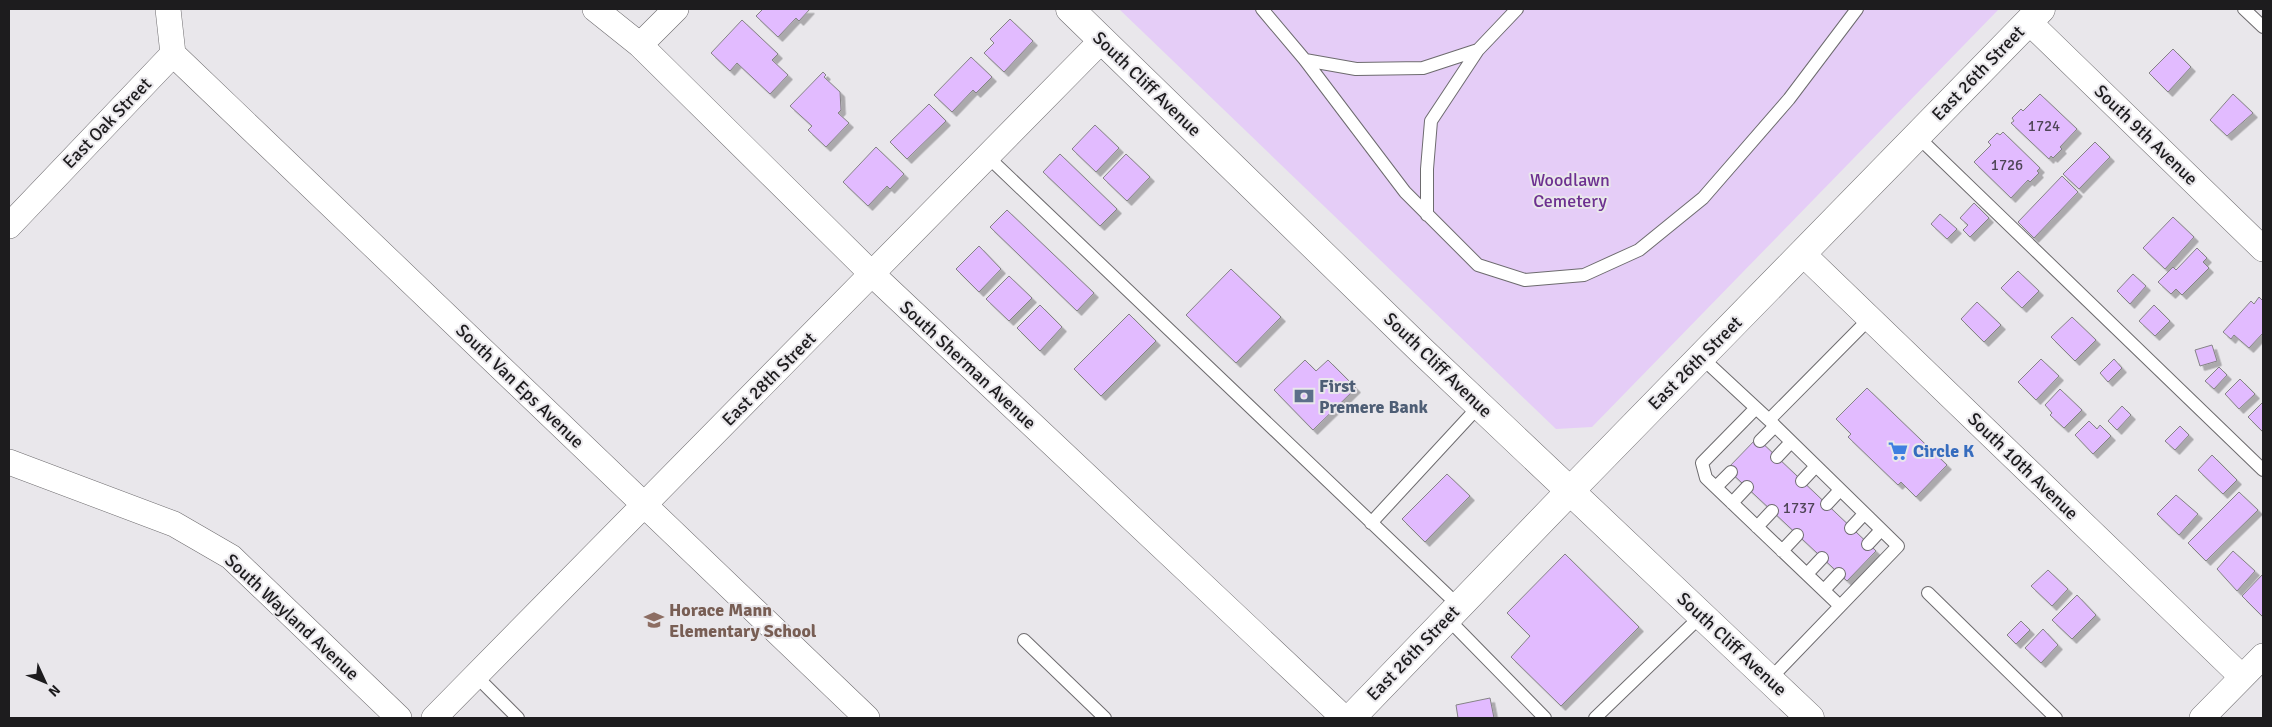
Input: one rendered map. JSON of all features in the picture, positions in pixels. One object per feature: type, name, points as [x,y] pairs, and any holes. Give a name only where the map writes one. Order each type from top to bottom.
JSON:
[{"type":"main road","name":"South Cliff Avenue","points":[[1070,9],[1480,406],[1810,718]]},
{"type":"main road","name":"East 26th Street","points":[[1350,718],[2035,15]]},
{"type":"street","points":[[168,9],[173,54]]},
{"type":"street","name":"South Sherman Avenue","points":[[595,9],[640,45],[872,274],[1344,718]]},
{"type":"street","points":[[640,45],[676,9]]},
{"type":"street","name":"South 9th Avenue","points":[[2035,15],[2263,249]]},
{"type":"street","name":"East 28th Street","points":[[434,718],[1102,40]]},
{"type":"street","name":"East Oak Street","points":[[9,226],[173,54]]},
{"type":"street","name":"South Van Eps Avenue","points":[[173,54],[867,718]]},
{"type":"street","name":"South 10th Avenue","points":[[1803,254],[2242,677]]},
{"type":"street","name":"South Wayland Avenue","points":[[9,462],[174,524],[231,557],[400,718]]},
{"type":"street","points":[[2202,718],[2263,656]]},
{"type":"lane","points":[[1427,215],[1427,169],[1431,121],[1478,50],[1517,9]]},
{"type":"lane","points":[[1264,10],[1305,60],[1405,192],[1427,215],[1478,265],[1525,280],[1584,275],[1639,250],[1703,198],[1789,99],[1857,9]]},
{"type":"lane","points":[[2244,9],[2263,27]]},
{"type":"lane","points":[[1305,60],[1356,69],[1423,68],[1478,50]]},
{"type":"lane","points":[[1917,136],[2263,470]]},
{"type":"lane","points":[[988,157],[1371,522],[1453,612],[1545,718]]},
{"type":"lane","points":[[1760,441],[1772,423],[1870,318]]},
{"type":"lane","points":[[1701,357],[1772,423],[1898,546],[1769,680]]},
{"type":"lane","points":[[1371,522],[1480,406]]},
{"type":"lane","points":[[1756,408],[1702,463],[1706,478],[1840,606]]},
{"type":"lane","points":[[1777,457],[1791,442]]},
{"type":"lane","points":[[1802,481],[1816,466]]},
{"type":"lane","points":[[1716,487],[1730,472]]},
{"type":"lane","points":[[1732,503],[1747,487]]},
{"type":"lane","points":[[1826,504],[1840,490]]},
{"type":"lane","points":[[1757,526],[1772,511]]},
{"type":"lane","points":[[1851,528],[1864,514]]},
{"type":"lane","points":[[1868,544],[1881,530]]},
{"type":"lane","points":[[1782,550],[1797,534]]},
{"type":"lane","points":[[1807,574],[1822,558]]},
{"type":"lane","points":[[1824,590],[1839,574]]},
{"type":"lane","points":[[1928,593],[2056,718]]},
{"type":"lane","points":[[1595,718],[1702,616]]},
{"type":"lane","points":[[1024,640],[1106,718]]},
{"type":"lane","points":[[476,676],[518,718]]},
{"type":"green space","name":"Woodlawn Cemetery","points":[[1119,9],[1999,9],[1592,427],[1556,429]]},
{"type":"building","points":[[763,9],[810,9],[799,21],[796,18],[778,37],[756,16]]},
{"type":"building","points":[[1010,19],[1033,41],[1004,72],[984,53],[994,43],[990,39]]},
{"type":"building","points":[[742,20],[778,54],[772,60],[788,75],[770,94],[737,63],[730,71],[711,53]]},
{"type":"building","points":[[2173,49],[2191,67],[2168,92],[2149,73]]},
{"type":"building","points":[[971,57],[992,77],[976,93],[973,90],[952,112],[934,95]]},
{"type":"building","points":[[823,72],[826,75],[824,77],[840,92],[841,110],[838,113],[849,123],[826,147],[808,130],[812,126],[790,106]]},
{"type":"building","points":[[2040,94],[2077,129],[2060,147],[2062,149],[2053,158],[2051,156],[2049,159],[2011,123],[2014,121],[2012,118],[2021,109],[2023,111]]},
{"type":"building","points":[[2233,94],[2253,113],[2227,136],[2210,120]]},
{"type":"building","points":[[929,104],[946,121],[907,159],[890,142]]},
{"type":"building","points":[[1095,125],[1119,148],[1096,172],[1072,149]]},
{"type":"building","points":[[2003,132],[2040,168],[2037,171],[2039,173],[2030,182],[2028,180],[2011,198],[1974,162],[1991,145],[1988,142],[1997,133],[2000,135]]},
{"type":"building","points":[[2095,142],[2110,157],[2079,189],[2063,174]]},
{"type":"building","points":[[876,147],[904,174],[890,189],[887,186],[868,206],[843,182]]},
{"type":"building","points":[[1060,154],[1117,209],[1100,226],[1043,172]]},
{"type":"building","points":[[1126,154],[1150,177],[1127,201],[1103,178]]},
{"type":"building","points":[[2062,176],[2078,192],[2034,238],[2018,222]]},
{"type":"building","points":[[1974,203],[1989,218],[1970,237],[1963,230],[1968,225],[1960,218]]},
{"type":"building","points":[[1007,210],[1094,293],[1077,311],[990,227]]},
{"type":"building","points":[[1940,214],[1957,229],[1947,239],[1931,224]]},
{"type":"building","points":[[2173,217],[2194,237],[2165,269],[2143,248]]},
{"type":"building","points":[[979,246],[1001,269],[979,292],[956,269]]},
{"type":"building","points":[[2197,248],[2207,258],[2203,262],[2209,268],[2182,295],[2176,289],[2171,294],[2158,282],[2173,267],[2176,270]]},
{"type":"building","points":[[1231,269],[1281,317],[1236,363],[1186,315]]},
{"type":"building","points":[[2018,271],[2039,291],[2022,308],[2001,288]]},
{"type":"building","points":[[2133,274],[2146,286],[2130,304],[2117,291]]},
{"type":"building","points":[[1009,276],[1032,298],[1009,321],[986,299]]},
{"type":"building","points":[[2259,297],[2263,301],[2263,333],[2249,348],[2234,335],[2231,339],[2223,332],[2251,301],[2254,304]]},
{"type":"building","points":[[1977,302],[2001,325],[1984,342],[1961,319]]},
{"type":"building","points":[[1040,305],[1062,327],[1040,351],[1017,328]]},
{"type":"building","points":[[2154,305],[2170,321],[2155,336],[2139,321]]},
{"type":"building","points":[[1129,314],[1156,341],[1101,396],[1074,369]]},
{"type":"building","points":[[2072,317],[2096,340],[2075,361],[2051,337]]},
{"type":"building","points":[[2212,345],[2217,361],[2200,366],[2195,350]]},
{"type":"building","points":[[2041,359],[2059,376],[2036,400],[2018,382]]},
{"type":"building","points":[[2114,359],[2122,368],[2108,382],[2100,373]]},
{"type":"building","points":[[1305,360],[1316,371],[1328,360],[1356,388],[1313,430],[1274,390]]},
{"type":"building","points":[[2219,367],[2227,375],[2214,389],[2205,381]]},
{"type":"building","points":[[2240,379],[2255,394],[2239,409],[2225,394]]},
{"type":"building","name":"Circle K","points":[[1867,388],[1947,465],[1916,497],[1901,482],[1898,485],[1848,437],[1851,434],[1836,419]]},
{"type":"building","points":[[2060,389],[2082,410],[2064,428],[2050,415],[2052,413],[2045,405]]},
{"type":"building","points":[[2263,402],[2263,432],[2248,417]]},
{"type":"building","points":[[2122,406],[2131,415],[2117,430],[2108,421]]},
{"type":"building","points":[[2089,421],[2097,429],[2100,425],[2111,436],[2093,454],[2075,435]]},
{"type":"building","points":[[2180,426],[2189,435],[2175,450],[2165,441]]},
{"type":"building","points":[[1757,438],[1876,551],[1847,581],[1727,469]]},
{"type":"building","points":[[2212,455],[2237,480],[2223,494],[2198,470]]},
{"type":"building","points":[[1447,474],[1470,496],[1425,542],[1402,519]]},
{"type":"building","points":[[2239,492],[2258,510],[2206,561],[2188,543]]},
{"type":"building","points":[[2176,495],[2198,514],[2179,535],[2157,514]]},
{"type":"building","points":[[2233,551],[2255,571],[2237,591],[2217,569]]},
{"type":"building","points":[[1565,554],[1639,627],[1561,706],[1511,657],[1530,636],[1507,613]]},
{"type":"building","points":[[2048,570],[2068,589],[2052,606],[2031,586]]},
{"type":"building","points":[[2263,574],[2263,617],[2242,596]]},
{"type":"building","points":[[2077,595],[2096,615],[2072,639],[2052,620]]},
{"type":"building","points":[[2021,621],[2030,630],[2016,644],[2007,635]]},
{"type":"building","points":[[2043,629],[2058,645],[2041,663],[2025,648]]},
{"type":"building","points":[[1490,698],[1494,718],[1458,718],[1456,705]]},
{"type":"place","name":"First Premere Bank","points":[[1304,396]]},
{"type":"place","name":"Circle K","points":[[1898,451]]},
{"type":"place","name":"Horace Mann Elementary School","points":[[654,620]]}]
